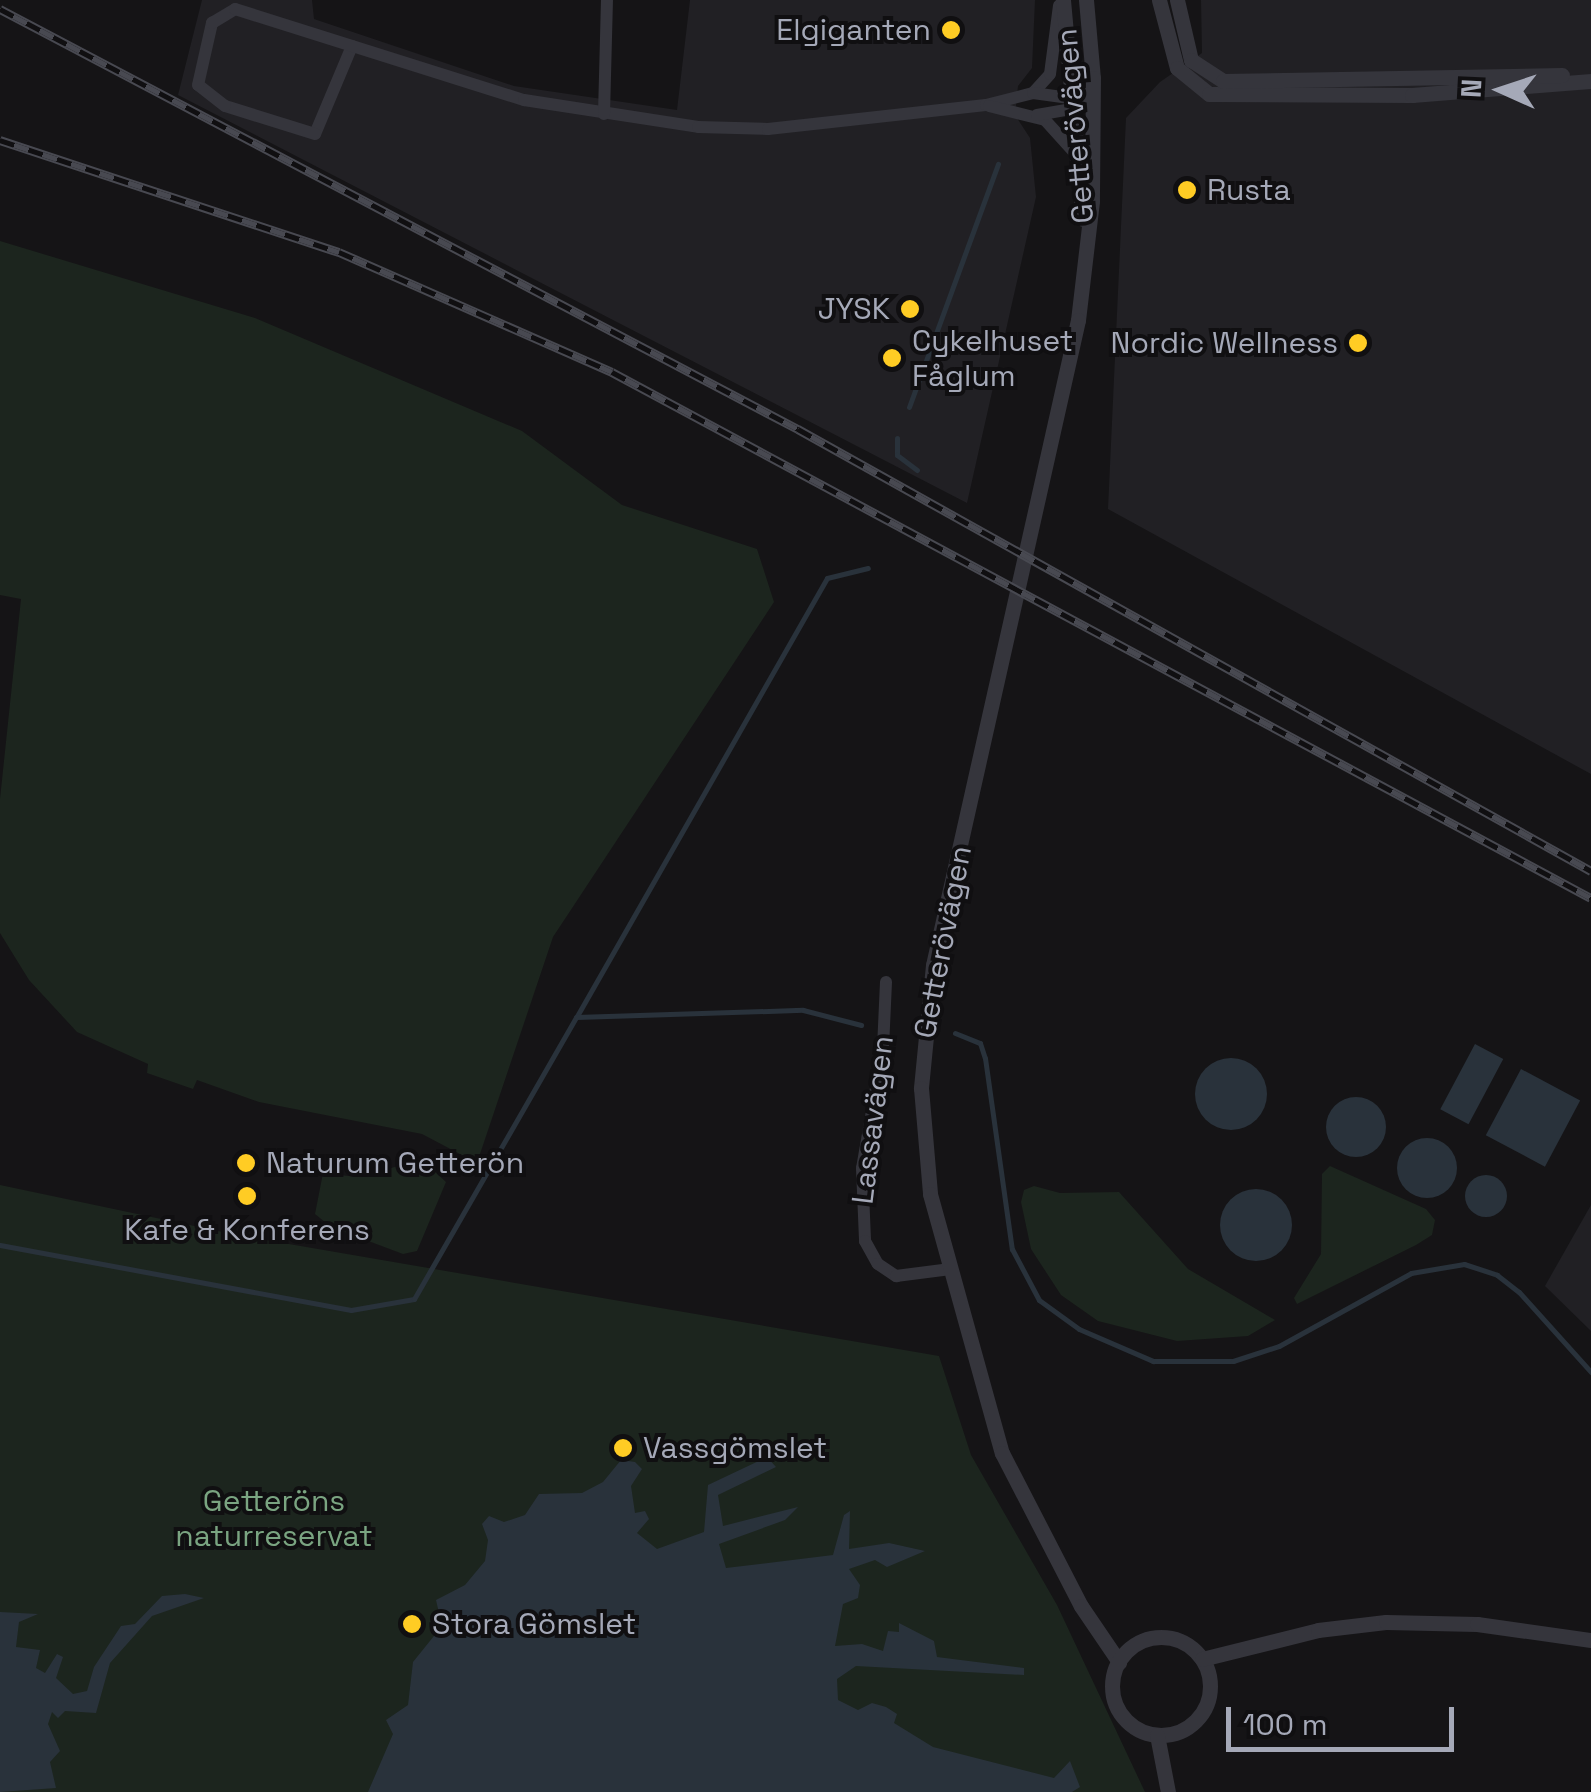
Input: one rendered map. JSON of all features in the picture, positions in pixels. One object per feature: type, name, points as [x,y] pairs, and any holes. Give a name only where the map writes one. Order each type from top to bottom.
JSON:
[{"type":"street","points":[[604,114],[608,0]]},
{"type":"street","points":[[1033,93],[1050,74],[1062,0]]},
{"type":"street","name":"Getterövägen","points":[[1062,0],[1082,100],[1074,152],[1086,253]]},
{"type":"street","name":"Getterövägen","points":[[1086,0],[1082,100],[1086,253],[1036,508],[933,965],[922,1047],[925,1162],[1002,1453],[1081,1606],[1119,1662]]},
{"type":"street","points":[[1159,0],[1177,68],[1209,94],[1412,95],[1591,78]]},
{"type":"street","points":[[1177,0],[1191,60],[1223,81],[1591,78]]},
{"type":"street","points":[[352,46],[315,134],[226,106],[198,85],[212,23],[228,10],[352,46],[494,93],[604,114],[768,130],[986,106],[1033,93],[1082,100]]},
{"type":"street","points":[[1034,115],[1082,100]]},
{"type":"street","points":[[986,106],[1034,115],[1060,131],[1074,152]]},
{"type":"street","name":"Lassavägen","points":[[886,982],[882,1048],[862,1168],[862,1222],[870,1254],[886,1271],[923,1276],[952,1269]]},
{"type":"street","points":[[1202,1659],[1318,1630],[1386,1622],[1477,1624],[1591,1640]]},
{"type":"street","points":[[1154,1638],[1176,1640],[1202,1659],[1210,1680],[1203,1711],[1188,1727],[1157,1735],[1128,1722],[1116,1704],[1119,1662],[1154,1638]]},
{"type":"street","points":[[1157,1735],[1168,1792]]},
{"type":"shaded area","points":[[202,0],[312,0],[314,19],[514,86],[677,110],[690,0],[1035,0],[1032,68],[1018,86],[1015,115],[1030,138],[1036,197],[967,503],[178,95]]},
{"type":"shaded area","points":[[1201,0],[1591,0],[1591,774],[1108,509],[1126,118],[1160,82],[1202,53]]},
{"type":"shaded area","points":[[1475,1044],[1503,1059],[1469,1124],[1440,1109]]},
{"type":"shaded area","points":[[1231,1058],[1256,1069],[1267,1094],[1256,1119],[1231,1130],[1206,1119],[1195,1094],[1206,1069]]},
{"type":"shaded area","points":[[1521,1069],[1580,1100],[1545,1167],[1486,1135]]},
{"type":"shaded area","points":[[1356,1097],[1377,1106],[1386,1127],[1377,1148],[1356,1157],[1335,1148],[1326,1127],[1335,1106]]},
{"type":"shaded area","points":[[1427,1138],[1448,1147],[1457,1168],[1448,1189],[1427,1198],[1406,1189],[1397,1168],[1406,1147]]},
{"type":"shaded area","points":[[1486,1175],[1501,1181],[1507,1196],[1501,1211],[1486,1217],[1471,1211],[1465,1196],[1471,1181]]},
{"type":"shaded area","points":[[1256,1189],[1281,1200],[1292,1225],[1281,1250],[1256,1261],[1231,1250],[1220,1225],[1231,1200]]},
{"type":"shaded area","points":[[1591,1205],[1591,1331],[1545,1286]]},
{"type":"shaded area","points":[[767,1457],[776,1467],[718,1495],[723,1526],[798,1507],[785,1520],[719,1544],[726,1568],[833,1555],[844,1515],[850,1511],[849,1549],[889,1543],[925,1551],[887,1567],[875,1560],[849,1569],[860,1585],[858,1598],[843,1604],[835,1646],[862,1644],[883,1651],[888,1631],[899,1632],[899,1623],[934,1641],[937,1657],[1024,1668],[1024,1675],[856,1666],[837,1679],[838,1700],[858,1710],[872,1703],[886,1707],[897,1714],[894,1723],[933,1747],[1054,1778],[1070,1761],[1080,1787],[1072,1792],[368,1792],[393,1734],[386,1720],[408,1705],[413,1662],[442,1626],[436,1600],[465,1585],[485,1561],[488,1540],[482,1524],[489,1516],[504,1522],[525,1515],[539,1494],[582,1493],[603,1482],[621,1460],[635,1462],[642,1469],[631,1486],[635,1513],[645,1511],[649,1519],[637,1533],[657,1549],[704,1532],[708,1485]]},
{"type":"shaded area","points":[[185,1594],[204,1598],[152,1616],[110,1663],[96,1713],[65,1711],[58,1718],[52,1712],[48,1724],[60,1751],[50,1762],[56,1788],[0,1792],[0,1612],[38,1614],[19,1622],[16,1647],[40,1650],[36,1668],[45,1673],[57,1654],[63,1657],[56,1678],[73,1694],[87,1691],[94,1667],[121,1626],[135,1624],[162,1596]]},
{"type":"green space","points":[[0,241],[255,318],[522,431],[622,505],[757,549],[774,602],[553,937],[477,1163],[422,1134],[259,1102],[197,1080],[193,1089],[147,1073],[148,1064],[77,1032],[29,980],[0,933],[0,799],[21,599],[0,595]]},
{"type":"green space","points":[[406,1164],[431,1168],[446,1182],[417,1251],[403,1254],[331,1227],[315,1214],[323,1173],[357,1177]]},
{"type":"green space","points":[[1330,1166],[1426,1209],[1435,1220],[1432,1235],[1297,1304],[1294,1298],[1321,1254],[1322,1174]]},
{"type":"green space","name":"Getteröns naturreservat","points":[[0,1185],[237,1235],[939,1356],[971,1455],[1057,1605],[1145,1792],[0,1792]]},
{"type":"green space","points":[[1034,1186],[1060,1193],[1119,1192],[1188,1269],[1275,1320],[1248,1336],[1177,1341],[1098,1321],[1061,1295],[1031,1249],[1021,1202],[1024,1190]]},
{"type":"waterway","points":[[909,407],[998,164]]},
{"type":"waterway","points":[[897,438],[897,455],[917,470]]},
{"type":"waterway","points":[[577,1016],[827,578],[868,568]]},
{"type":"waterway","points":[[0,1245],[351,1310],[414,1299],[576,1017],[803,1010],[861,1025]]},
{"type":"waterway","points":[[955,1033],[980,1043],[985,1058],[1012,1249],[1039,1300],[1079,1329],[1153,1361],[1233,1361],[1279,1346],[1411,1273],[1464,1264],[1497,1275],[1519,1292],[1591,1372]]},
{"type":"railway","points":[[0,9],[798,429],[1591,871]]},
{"type":"railway","points":[[0,140],[339,252],[612,372],[1591,898]]},
{"type":"place","name":"Elgiganten","points":[[951,30]]},
{"type":"place","name":"Rusta","points":[[1187,190]]},
{"type":"place","name":"JYSK","points":[[910,309]]},
{"type":"place","name":"Nordic Wellness","points":[[1358,343]]},
{"type":"place","name":"Cykelhuset Fåglum","points":[[892,358]]},
{"type":"place","name":"Naturum Getterön","points":[[246,1163]]},
{"type":"place","name":"Kafe & Konferens","points":[[247,1196]]},
{"type":"place","name":"Vassgömslet","points":[[623,1448]]},
{"type":"place","name":"Stora Gömslet","points":[[412,1624]]}]
